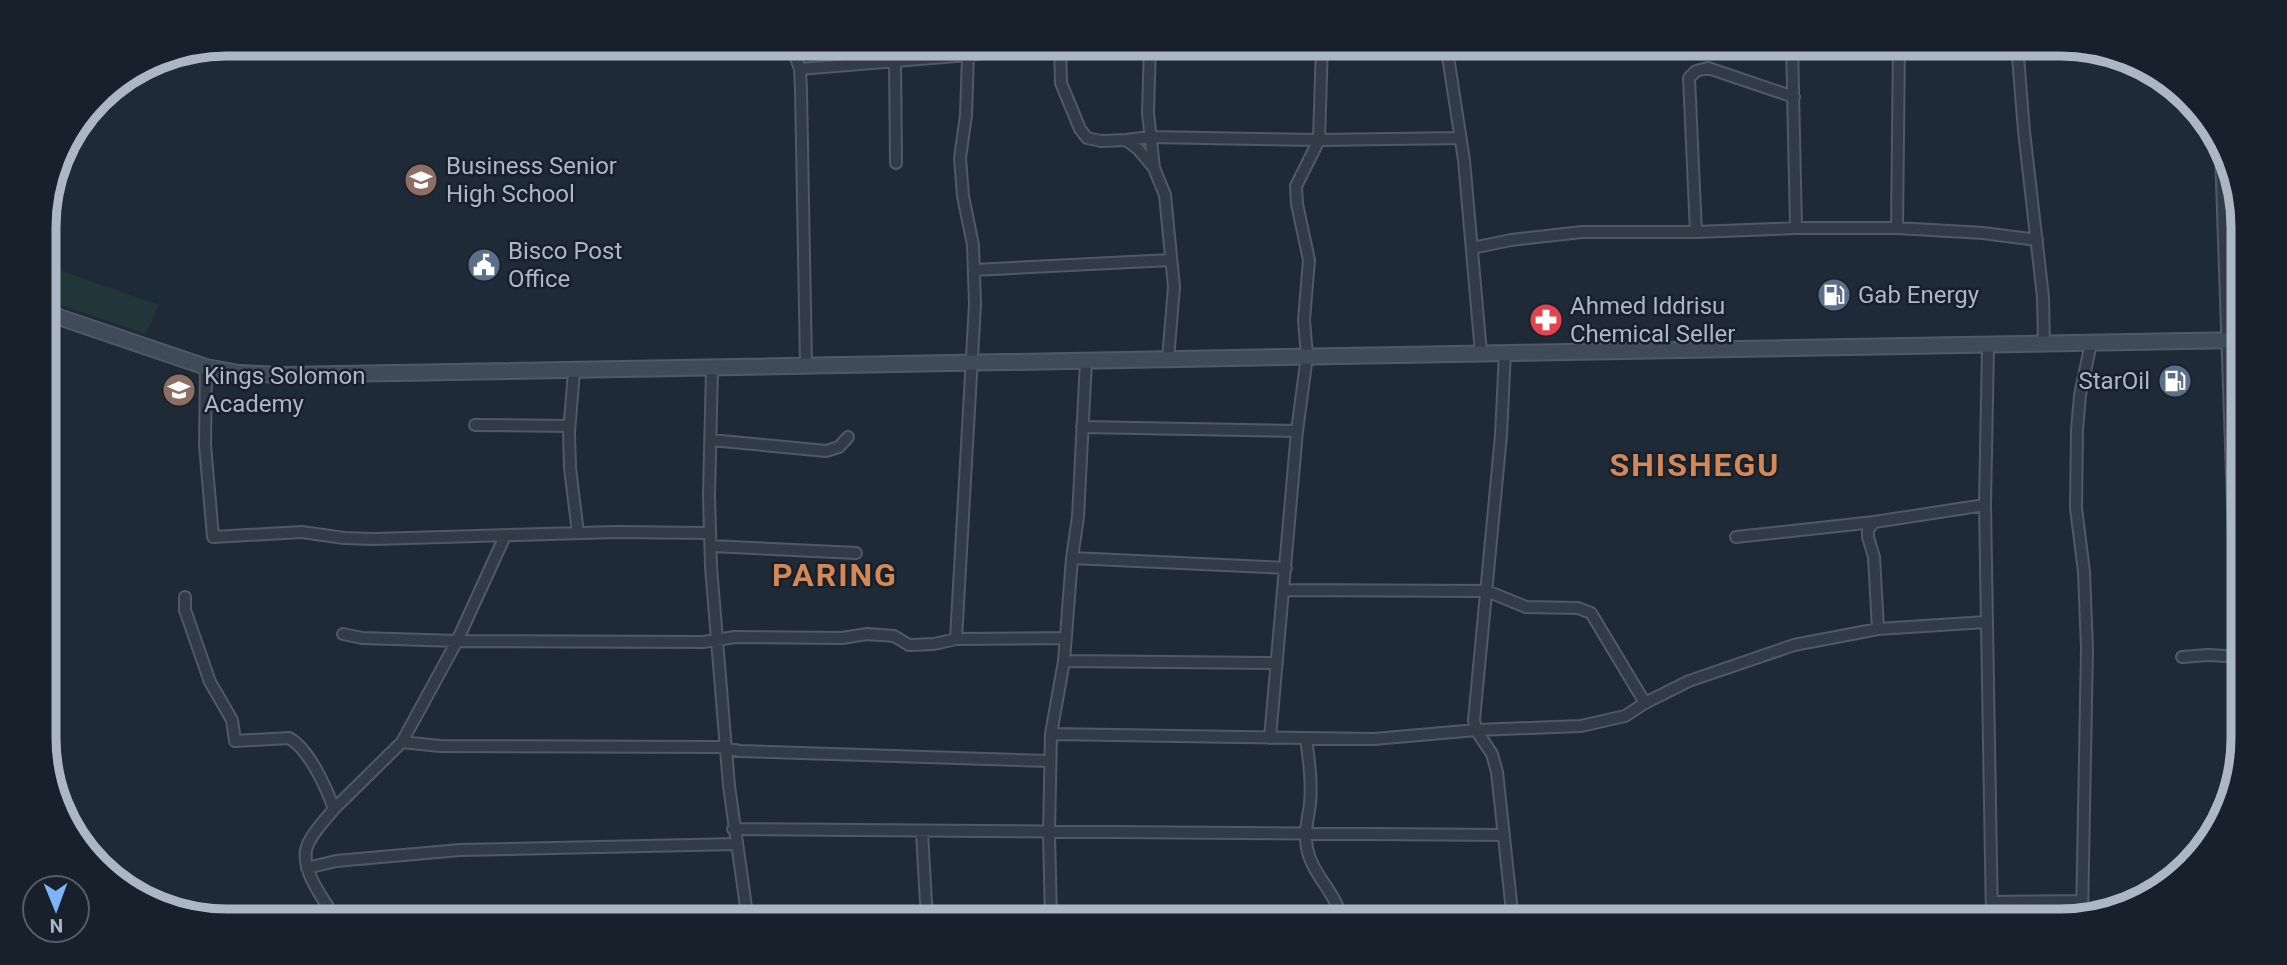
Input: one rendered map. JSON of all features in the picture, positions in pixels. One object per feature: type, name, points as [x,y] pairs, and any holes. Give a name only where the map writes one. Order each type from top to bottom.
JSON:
[{"type":"main road","points":[[56,316],[206,367],[239,373],[282,375],[574,372],[806,365],[972,365],[1506,352],[2231,340]]},
{"type":"street","points":[[795,56],[800,69],[806,365]]},
{"type":"street","points":[[800,69],[953,56]]},
{"type":"street","points":[[956,639],[972,365],[974,270],[973,245],[962,196],[960,158],[966,116],[968,56]]},
{"type":"street","points":[[1060,56],[1061,83],[1080,129],[1087,138],[1101,141],[1150,137],[1319,140],[1460,138]]},
{"type":"street","points":[[1150,56],[1150,137],[1154,168],[1165,195],[1174,286],[1168,359]]},
{"type":"street","points":[[1270,738],[1297,431],[1307,356],[1304,320],[1309,260],[1297,204],[1296,186],[1319,140],[1322,56]]},
{"type":"street","points":[[1447,56],[1464,160],[1480,353]]},
{"type":"street","points":[[1447,59],[1450,56]]},
{"type":"street","points":[[1792,56],[1796,228]]},
{"type":"street","points":[[1897,228],[1899,56]]},
{"type":"street","points":[[2018,56],[2043,297],[2044,344]]},
{"type":"street","points":[[895,60],[896,163]]},
{"type":"street","points":[[1696,232],[1689,78],[1696,71],[1708,68],[1794,97]]},
{"type":"street","points":[[1126,140],[1138,149],[1154,168]]},
{"type":"street","points":[[2222,174],[2231,412]]},
{"type":"street","points":[[2224,204],[2230,202]]},
{"type":"street","points":[[1472,248],[1511,240],[1582,232],[1696,232],[1796,228],[1897,228],[1983,233],[2037,240]]},
{"type":"street","points":[[974,270],[1170,260]]},
{"type":"street","points":[[2081,908],[2087,649],[2084,572],[2076,508],[2077,430],[2080,396],[2091,343]]},
{"type":"street","points":[[1988,346],[1985,506],[1992,909]]},
{"type":"street","points":[[1506,352],[1478,671],[1476,730],[1492,754],[1497,772],[1512,909]]},
{"type":"street","points":[[1051,909],[1051,734],[1064,661],[1072,558],[1079,517],[1086,361]]},
{"type":"street","points":[[206,367],[205,445],[213,537],[302,531],[357,539],[578,533],[710,533]]},
{"type":"street","points":[[712,369],[710,546],[733,829],[746,909]]},
{"type":"street","points":[[574,372],[569,426],[570,468],[578,533]]},
{"type":"street","points":[[475,425],[569,426]]},
{"type":"street","points":[[1082,427],[1297,431]]},
{"type":"street","points":[[711,440],[826,451],[839,447],[848,437]]},
{"type":"street","points":[[1737,537],[1874,522],[1985,506]]},
{"type":"street","points":[[1874,522],[1868,530],[1868,537],[1874,557],[1878,629]]},
{"type":"street","points":[[330,909],[307,868],[306,854],[309,843],[334,809],[402,742],[457,641],[505,536]]},
{"type":"street","points":[[710,546],[856,553]]},
{"type":"street","points":[[1072,558],[1286,568]]},
{"type":"street","points":[[1284,590],[1487,591],[1527,607],[1578,608],[1591,613],[1645,703]]},
{"type":"street","points":[[185,597],[185,610],[210,682],[232,720],[235,741],[289,738],[295,741],[326,788],[334,809]]},
{"type":"street","points":[[1051,734],[1374,739],[1476,730],[1581,726],[1625,716],[1689,681],[1794,645],[1878,629],[1986,622]]},
{"type":"street","points":[[343,634],[362,638],[457,641],[703,642],[736,637],[842,638],[867,634],[894,636],[909,645],[934,644],[956,639],[1066,638]]},
{"type":"street","points":[[2182,657],[2231,656]]},
{"type":"street","points":[[1064,661],[1278,663]]},
{"type":"street","points":[[1306,739],[1310,766],[1310,796],[1305,835],[1307,851],[1312,866],[1332,893],[1340,909]]},
{"type":"street","points":[[402,742],[440,746],[726,748],[740,751],[1050,761]]},
{"type":"street","points":[[733,829],[1504,835]]},
{"type":"street","points":[[922,832],[926,909]]},
{"type":"street","points":[[307,868],[336,861],[422,852],[736,844]]},
{"type":"street","points":[[1992,902],[2081,901]]},
{"type":"green space","points":[[56,269],[159,305],[146,334],[56,303]]},
{"type":"place","name":"Business Senior High School","points":[[421,180]]},
{"type":"place","name":"Bisco Post Office","points":[[484,265]]},
{"type":"place","name":"Gab Energy","points":[[1834,295]]},
{"type":"place","name":"Ahmed Iddrisu Chemical Seller","points":[[1546,320]]},
{"type":"place","name":"StarOil","points":[[2175,381]]},
{"type":"place","name":"Kings Solomon Academy","points":[[179,390]]},
{"type":"district","name":"SHISHEGU","points":[[1695,465]]},
{"type":"district","name":"PARING","points":[[835,575]]}]
